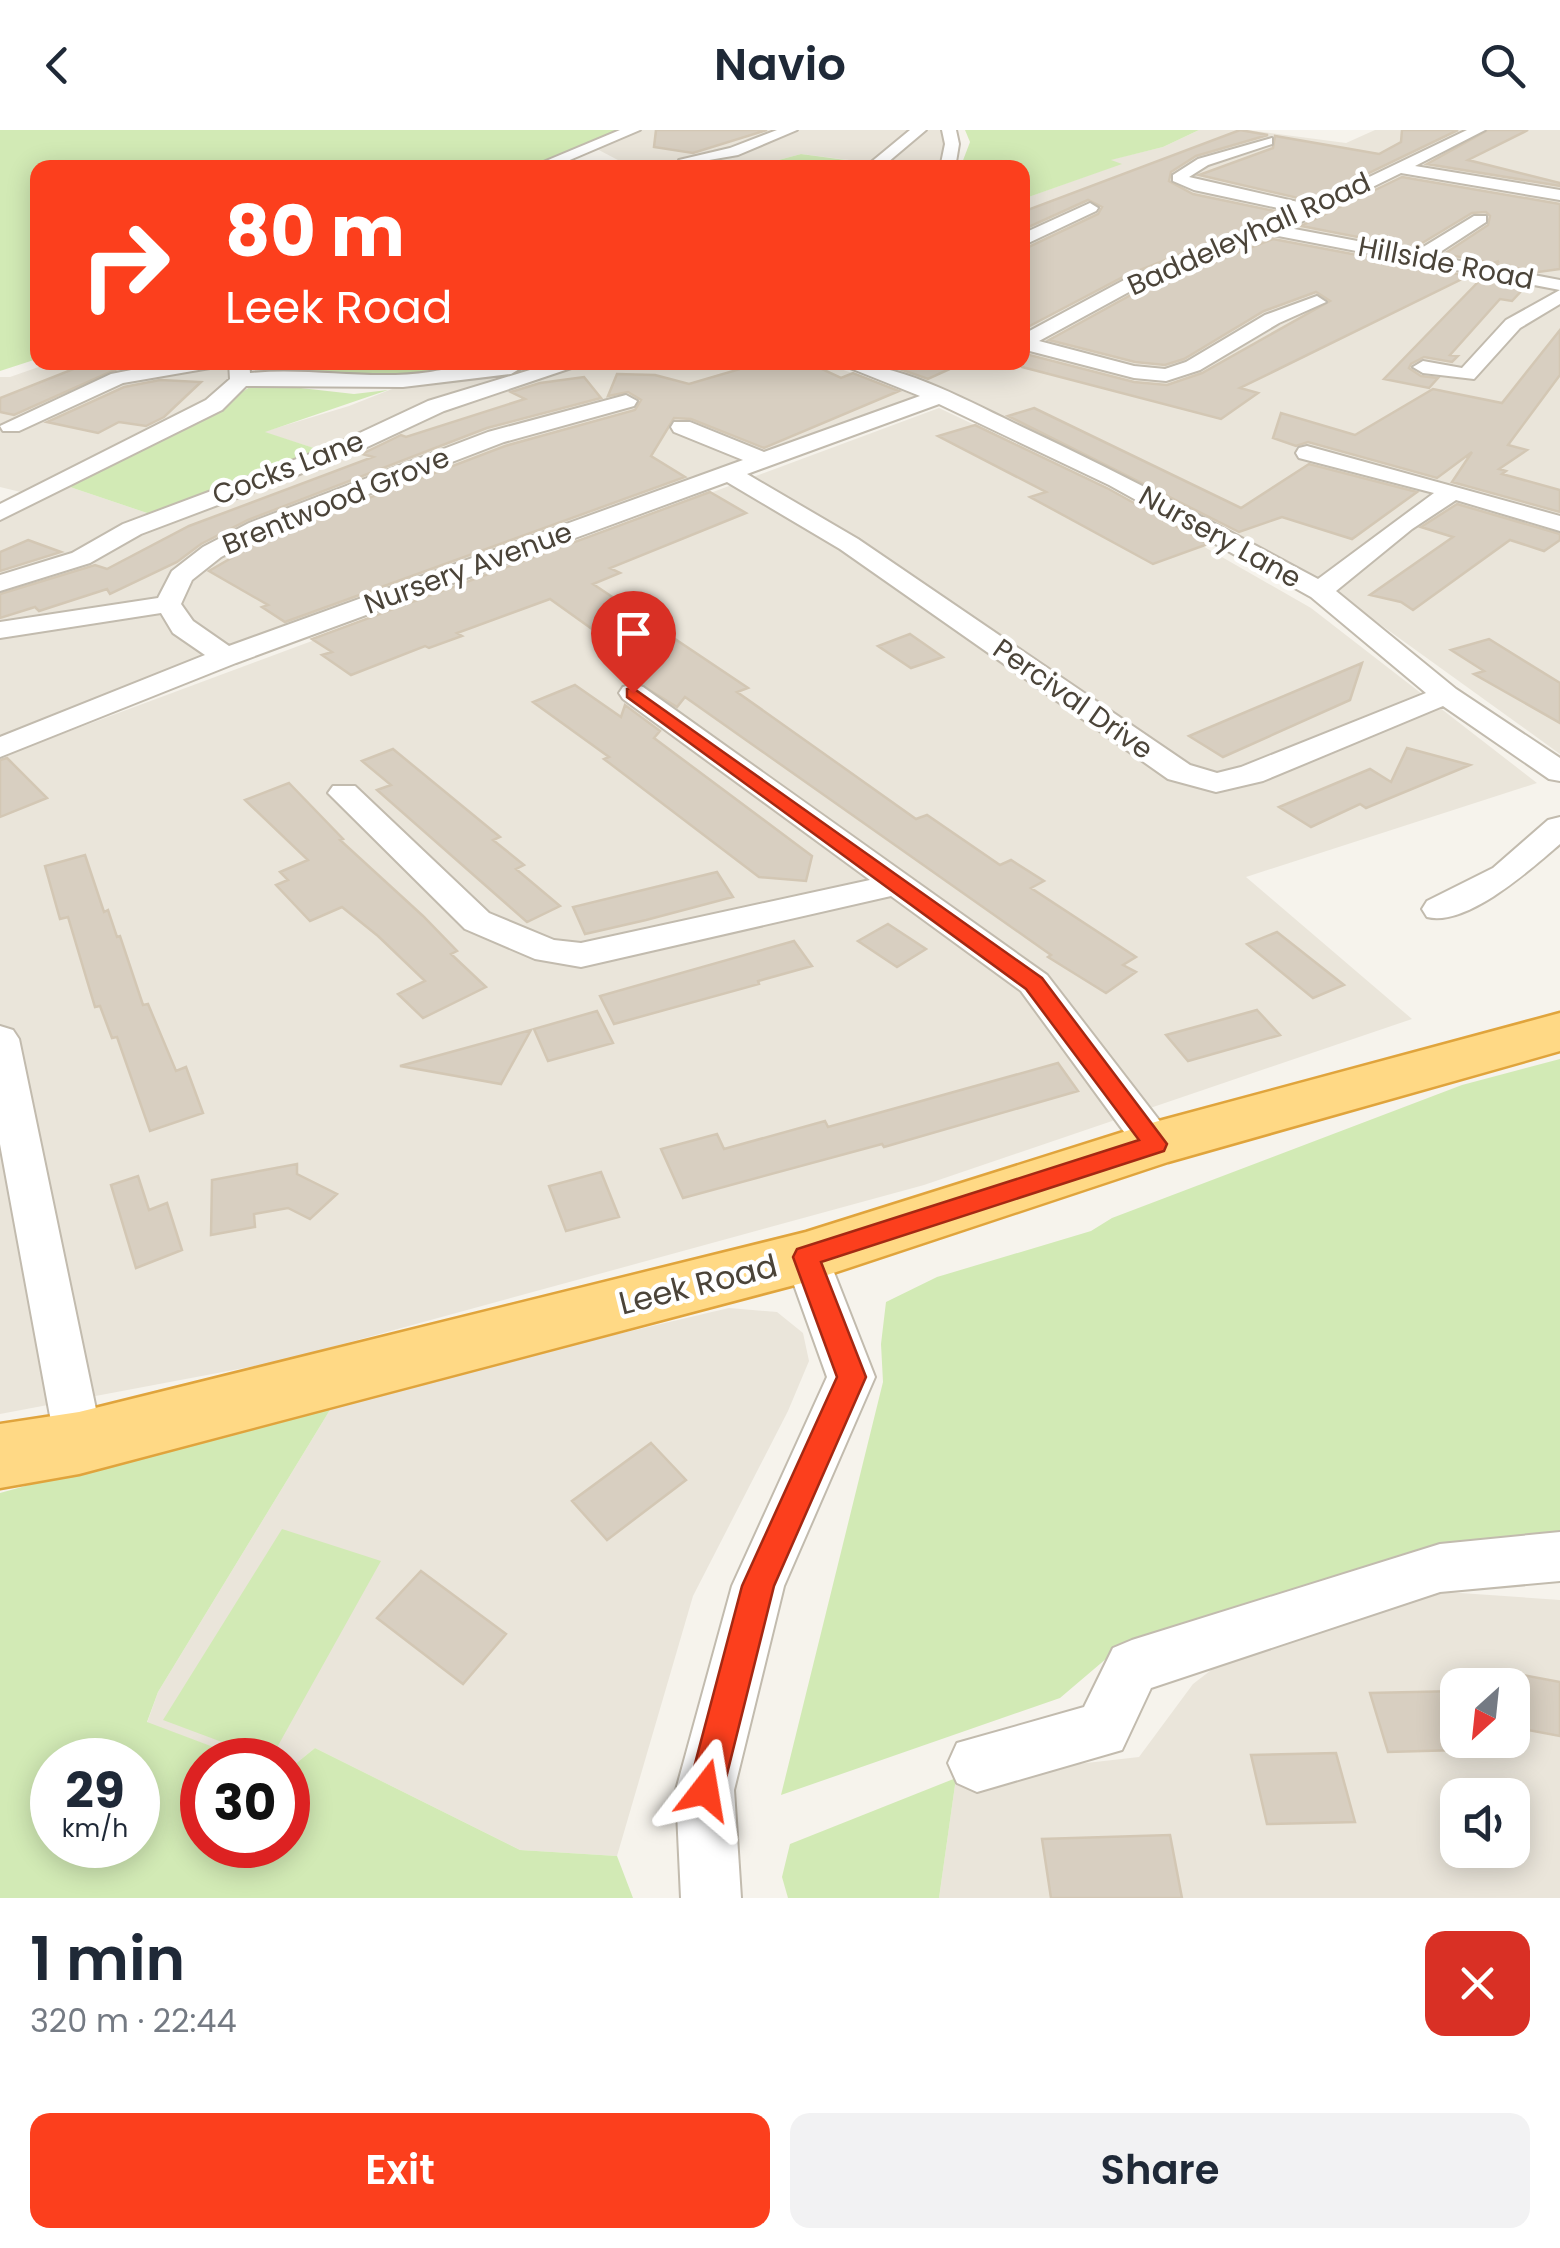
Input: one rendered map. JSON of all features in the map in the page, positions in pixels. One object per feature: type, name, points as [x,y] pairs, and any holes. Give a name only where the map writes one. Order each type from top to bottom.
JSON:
[{"type":"highway","name":"Leek Road","points":[[0,1456],[79,1444],[806,1257],[1155,1144],[1560,1032]]},
{"type":"street","points":[[556,160],[633,130]]},
{"type":"street","points":[[686,160],[732,152],[790,130]]},
{"type":"street","points":[[881,160],[919,130]]},
{"type":"street","points":[[949,160],[950,130]]},
{"type":"street","name":"Baddeleyhall Road","points":[[1030,339],[1132,284],[1272,230],[1478,130]]},
{"type":"street","points":[[1267,140],[1203,162],[1178,178],[1194,185],[1313,210]]},
{"type":"street","points":[[1399,168],[1560,195]]},
{"type":"street","points":[[1030,237],[1090,208]]},
{"type":"street","points":[[1418,258],[1480,218]]},
{"type":"street","name":"Hillside Road","points":[[1272,230],[1559,286]]},
{"type":"street","points":[[1423,367],[1467,375],[1514,324],[1559,286]]},
{"type":"street","points":[[1030,345],[1134,372],[1166,374],[1194,366],[1272,320],[1317,302]]},
{"type":"street","points":[[11,426],[43,418],[118,378],[164,370]]},
{"type":"street","points":[[0,513],[214,406],[241,370]]},
{"type":"street","points":[[255,370],[342,382],[406,381],[463,370]]},
{"type":"street","name":"Cocks Lane","points":[[0,584],[80,558],[132,529],[342,450],[436,406],[555,370]]},
{"type":"street","name":"Nursery Lane","points":[[867,370],[940,396],[1117,480],[1320,592],[1446,695],[1560,772]]},
{"type":"street","name":"Nursery Avenue","points":[[0,748],[226,657],[940,396]]},
{"type":"street","name":"Brentwood Grove","points":[[168,604],[180,576],[212,552],[258,528],[496,437],[604,402]]},
{"type":"street","points":[[682,428],[762,460]]},
{"type":"street","points":[[1307,453],[1560,524]]},
{"type":"street","name":"Percival Drive","points":[[728,473],[850,544],[1179,772],[1216,782],[1252,774],[1446,695]]},
{"type":"street","points":[[1320,592],[1403,524],[1453,491]]},
{"type":"street","points":[[0,630],[168,604],[183,626],[226,657]]},
{"type":"street","points":[[633,693],[1034,984],[1155,1144]]},
{"type":"street","points":[[344,793],[478,922],[548,951],[581,955],[896,885]]},
{"type":"street","points":[[1439,909],[1506,875],[1560,827]]},
{"type":"street","points":[[0,1039],[79,1444]]},
{"type":"street","points":[[711,1898],[705,1790],[758,1586],[851,1377],[806,1257]]},
{"type":"street","points":[[977,1763],[1102,1730],[1132,1667],[1193,1645],[1440,1568],[1560,1556]]},
{"type":"shaded area","points":[[638,130],[943,130],[945,142],[939,160],[849,160],[801,154],[779,160],[618,160],[597,149]]},
{"type":"shaded area","points":[[1199,130],[1248,130],[1346,143],[1375,130],[1560,130],[1560,754],[1313,576],[968,401],[877,370],[1030,370],[1030,196],[1120,164],[1109,160],[1163,147]]},
{"type":"shaded area","points":[[30,370],[234,370],[226,389],[33,495],[0,487],[0,377]]},
{"type":"shaded area","points":[[440,370],[551,370],[326,452],[263,432],[349,406]]},
{"type":"shaded area","points":[[563,370],[844,370],[919,397],[274,630],[0,737],[0,516],[67,486],[150,514],[444,406]]},
{"type":"shaded area","points":[[939,408],[1070,470],[1311,608],[1537,783],[1246,877],[1412,1019],[924,1185],[281,1361],[0,1414],[0,757]]},
{"type":"shaded area","points":[[729,1308],[777,1312],[803,1333],[809,1361],[788,1411],[693,1596],[617,1856],[520,1850],[315,1748],[310,1752],[310,1738],[188,1738],[147,1723],[158,1692],[336,1400]]},
{"type":"shaded area","points":[[1446,1592],[1560,1600],[1560,1898],[939,1898],[956,1778],[1139,1757],[1193,1684],[1232,1654]]},
{"type":"green space","points":[[0,130],[624,130],[548,160],[30,160],[30,361],[0,371]]},
{"type":"green space","points":[[965,130],[1199,130],[1163,147],[1111,160],[1122,164],[1030,197],[1030,160],[963,160],[970,142]]},
{"type":"green space","points":[[801,154],[846,160],[779,160]]},
{"type":"green space","points":[[262,370],[440,370],[421,377]]},
{"type":"green space","points":[[256,383],[354,394],[388,390],[265,432],[326,452],[150,514],[67,486],[180,432]]},
{"type":"green space","points":[[1560,1059],[1560,1539],[1423,1557],[1127,1641],[1060,1698],[781,1795],[883,1382],[881,1344],[886,1302],[937,1277],[1091,1231],[1112,1218],[1462,1085]]},
{"type":"green space","points":[[336,1400],[158,1692],[147,1722],[190,1738],[180,1738],[180,1868],[310,1868],[310,1752],[315,1748],[520,1850],[617,1856],[633,1898],[0,1898],[0,1493]]},
{"type":"green space","points":[[282,1529],[381,1561],[282,1738],[211,1738],[163,1720]]},
{"type":"green space","points":[[956,1778],[939,1898],[788,1898],[782,1877],[790,1844]]},
{"type":"building","points":[[656,130],[767,130],[693,153],[654,147]]},
{"type":"building","points":[[1240,130],[1268,135],[1196,156],[1171,172],[1169,181],[1193,194],[1284,213],[1125,276],[1030,326],[1030,246],[1098,214],[1102,207],[1088,200],[1030,226],[1030,209]]},
{"type":"building","points":[[1402,130],[1458,130],[1311,201],[1199,175],[1273,148],[1275,136],[1379,154],[1401,142]]},
{"type":"building","points":[[1488,130],[1528,130],[1468,160],[1560,186],[1427,164]]},
{"type":"building","points":[[1402,177],[1560,204],[1560,269],[1538,272],[1496,264],[1499,261],[1444,254],[1488,225],[1490,216],[1486,212],[1472,213],[1414,248],[1301,226]]},
{"type":"building","points":[[1273,239],[1468,276],[1240,388],[1258,393],[1221,419],[1030,369],[1030,355],[1134,382],[1167,385],[1202,373],[1330,301],[1316,292],[1264,311],[1184,359],[1165,365],[1135,362],[1049,340],[1140,290]]},
{"type":"building","points":[[1481,279],[1525,287],[1512,301],[1500,299],[1450,355],[1458,356],[1452,362],[1424,357],[1411,364],[1409,368],[1421,376],[1438,378],[1429,388],[1384,379]]},
{"type":"building","points":[[1560,330],[1560,375],[1508,445],[1527,450],[1499,469],[1506,471],[1502,474],[1560,490],[1560,512],[1452,482],[1472,452],[1437,478],[1308,442],[1296,446],[1273,438],[1281,413],[1355,435],[1433,389],[1502,403]]},
{"type":"building","points":[[71,370],[115,370],[14,415],[0,412],[0,398]]},
{"type":"building","points":[[737,370],[824,370],[841,378],[853,373],[899,391],[764,448],[691,419],[674,418],[651,456],[685,477],[285,622],[262,607],[268,605],[209,571],[269,536],[505,446],[635,410],[641,400],[628,392],[608,396],[617,374],[655,375],[689,384]]},
{"type":"building","points":[[903,370],[948,370],[928,379]]},
{"type":"building","points":[[584,377],[601,398],[487,428],[248,520],[201,544],[177,562],[110,594],[107,589],[39,611],[35,607],[0,618],[0,594],[95,565],[107,569],[189,526],[373,457],[362,454],[401,435],[406,437],[525,399],[511,392]]},
{"type":"building","points":[[160,380],[201,382],[164,417],[146,426],[119,422],[98,433],[47,422],[124,387]]},
{"type":"building","points":[[1034,408],[1241,508],[1309,464],[1417,492],[1352,539],[1282,517],[1239,532],[1008,416]]},
{"type":"building","points":[[975,425],[1107,488],[1208,544],[1153,564],[1030,497],[1046,492],[938,436]]},
{"type":"building","points":[[710,492],[746,513],[610,568],[620,573],[593,584],[748,688],[737,692],[916,819],[927,815],[1000,865],[1011,860],[1044,881],[1031,888],[1136,957],[1123,965],[1136,972],[1106,993],[1048,957],[1051,955],[685,697],[677,707],[635,681],[641,664],[550,599],[457,633],[462,636],[351,675],[322,655],[332,652],[312,639]]},
{"type":"building","points":[[1457,504],[1560,534],[1560,540],[1544,551],[1510,540],[1413,610],[1401,602],[1370,595],[1453,537],[1421,527]]},
{"type":"building","points":[[28,540],[61,552],[0,571],[0,552]]},
{"type":"building","points":[[910,634],[943,657],[911,668],[878,646]]},
{"type":"building","points":[[1489,639],[1560,683],[1560,723],[1474,674],[1484,671],[1451,650]]},
{"type":"building","points":[[1362,663],[1350,700],[1223,757],[1189,736]]},
{"type":"building","points":[[575,685],[621,717],[625,705],[660,731],[654,738],[812,856],[806,881],[759,877],[604,759],[609,757],[533,702]]},
{"type":"building","points":[[1407,748],[1470,765],[1366,808],[1360,804],[1311,827],[1279,807],[1370,769],[1391,782]]},
{"type":"building","points":[[393,749],[500,837],[493,840],[524,865],[516,869],[560,906],[527,922],[377,790],[391,785],[362,761]]},
{"type":"building","points":[[7,758],[47,798],[0,817],[0,760]]},
{"type":"building","points":[[289,783],[343,839],[340,840],[457,951],[451,954],[486,987],[423,1018],[398,994],[425,981],[378,936],[342,907],[310,921],[276,885],[288,880],[280,872],[308,860],[245,800]]},
{"type":"building","points":[[85,855],[104,912],[108,910],[117,937],[120,936],[143,1005],[148,1004],[176,1071],[186,1067],[203,1113],[150,1131],[117,1037],[112,1038],[100,1006],[95,1007],[68,917],[60,919],[45,866]]},
{"type":"building","points":[[717,872],[733,897],[646,920],[585,934],[573,907]]},
{"type":"building","points":[[888,924],[926,949],[897,967],[858,941]]},
{"type":"building","points":[[1277,932],[1344,985],[1313,998],[1247,944]]},
{"type":"building","points":[[794,941],[812,966],[758,981],[759,984],[614,1024],[600,996]]},
{"type":"building","points":[[1257,1010],[1280,1035],[1188,1061],[1166,1035]]},
{"type":"building","points":[[597,1011],[613,1043],[548,1061],[534,1029]]},
{"type":"building","points":[[531,1030],[501,1084],[400,1066]]},
{"type":"building","points":[[1058,1063],[1078,1091],[884,1147],[882,1144],[683,1198],[661,1149],[717,1134],[724,1149],[825,1121],[828,1127]]},
{"type":"building","points":[[297,1164],[297,1174],[337,1194],[310,1219],[288,1208],[254,1214],[255,1227],[211,1235],[212,1180]]},
{"type":"building","points":[[601,1172],[619,1217],[566,1231],[549,1186]]},
{"type":"building","points":[[138,1176],[149,1210],[167,1203],[182,1250],[136,1268],[111,1185]]},
{"type":"building","points":[[651,1443],[686,1480],[607,1540],[572,1501]]},
{"type":"building","points":[[421,1571],[506,1634],[463,1684],[377,1618]]},
{"type":"building","points":[[1530,1676],[1560,1682],[1560,1736],[1530,1730]]},
{"type":"building","points":[[1440,1691],[1440,1751],[1388,1752],[1370,1693]]},
{"type":"building","points":[[1336,1753],[1355,1822],[1267,1824],[1251,1755]]},
{"type":"building","points":[[1170,1835],[1182,1898],[1051,1898],[1042,1839]]},
{"type":"route","points":[[633,693],[1034,984],[1155,1144],[806,1257],[851,1377],[758,1586],[705,1790]]}]
